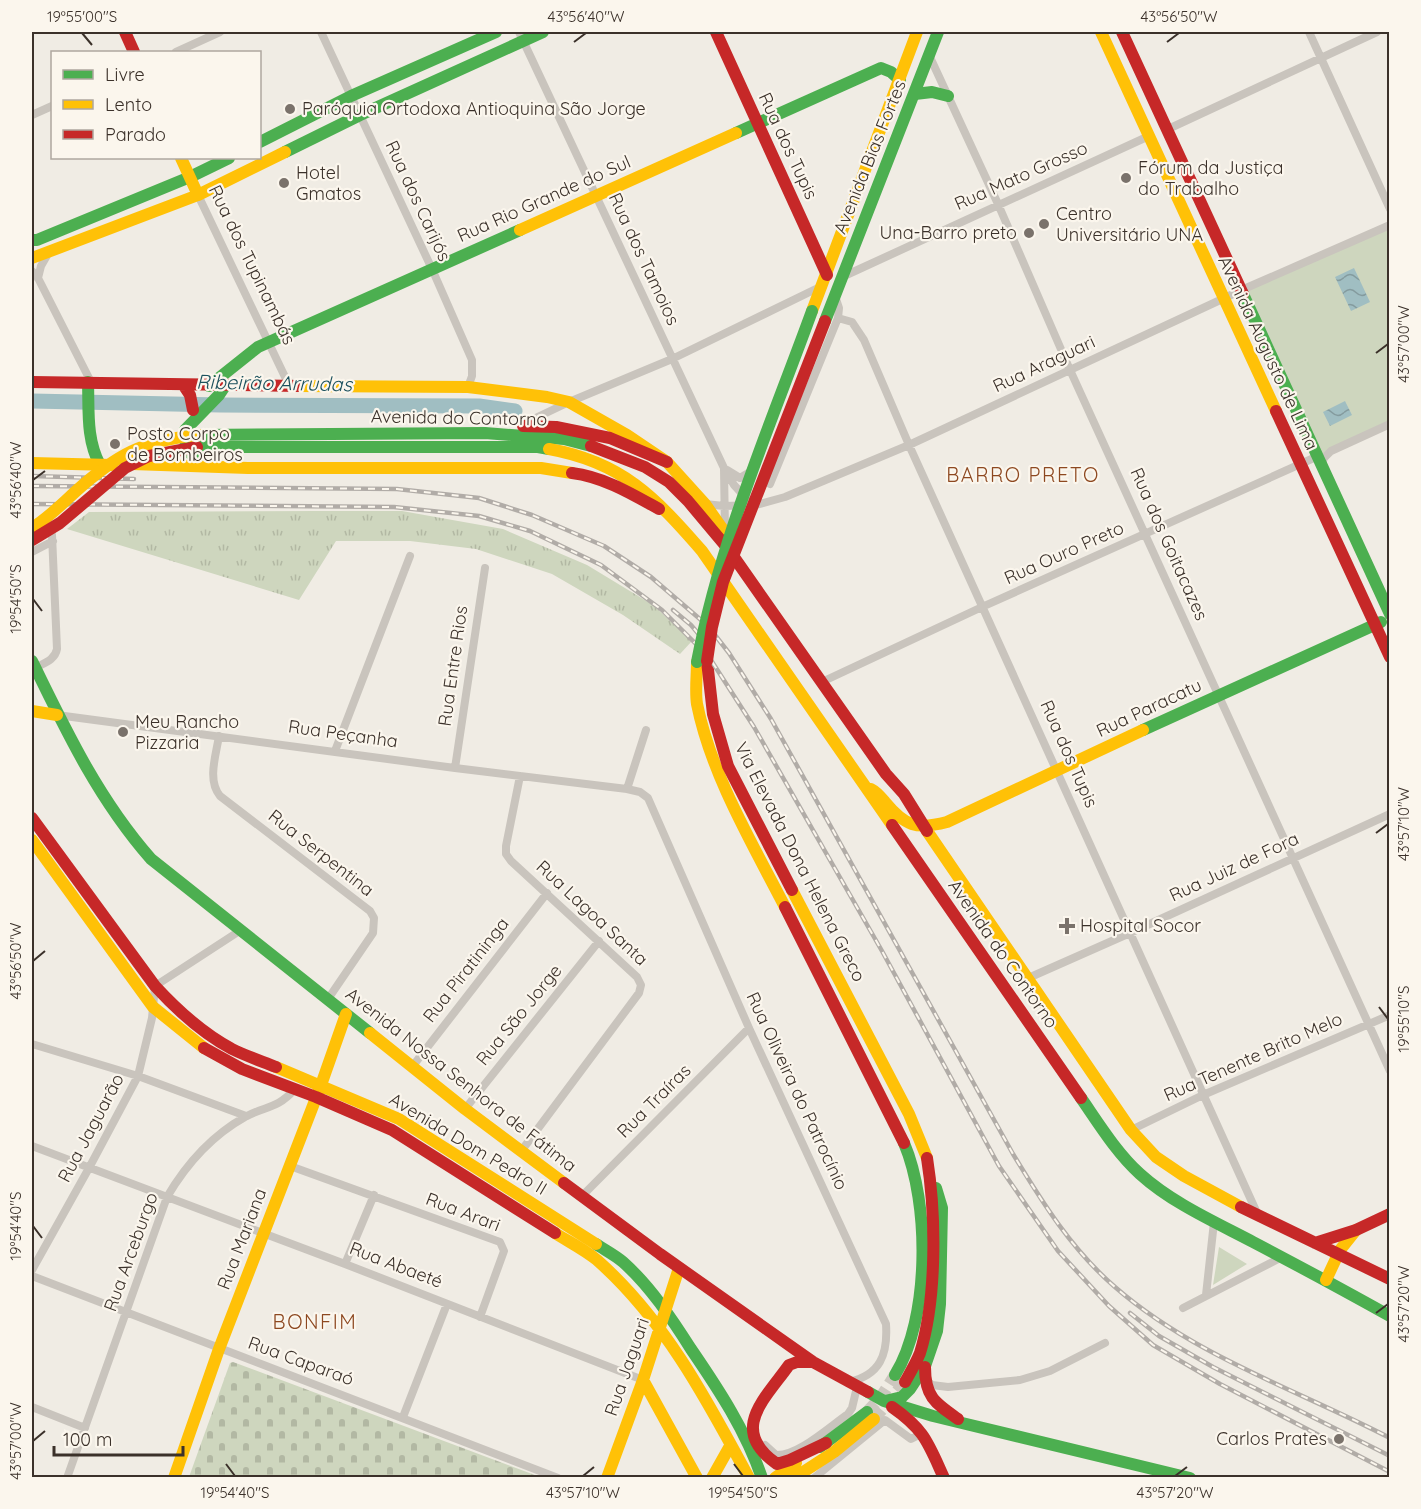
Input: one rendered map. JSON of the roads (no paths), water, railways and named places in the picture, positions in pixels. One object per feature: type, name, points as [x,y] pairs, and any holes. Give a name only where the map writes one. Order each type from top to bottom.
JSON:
[{"type":"main road","points":[[125,32],[134,51]]},
{"type":"main road","points":[[261,141],[351,96],[496,32]]},
{"type":"main road","points":[[32,258],[198,195],[522,36],[543,32]]},
{"type":"main road","name":"Rua dos Tupis","points":[[716,32],[757,123],[823,284]]},
{"type":"main road","points":[[918,32],[941,33]]},
{"type":"main road","name":"Rua dos Goitacazes","points":[[918,32],[929,55]]},
{"type":"main road","name":"Avenida Bias Fortes","points":[[812,311],[918,32]]},
{"type":"main road","name":"Avenida Augusto de Lima","points":[[1101,32],[1389,657]]},
{"type":"main road","name":"Avenida Augusto de Lima","points":[[1122,32],[1389,616]]},
{"type":"main road","name":"Avenida Bias Fortes","points":[[831,319],[835,296],[842,277],[929,55],[941,33]]},
{"type":"main road","name":"Rua Rio Grande do Sul","points":[[218,389],[258,348],[270,342],[881,68],[891,72],[900,80]]},
{"type":"main road","points":[[915,94],[927,91],[948,96]]},
{"type":"main road","name":"Rua dos Tupinambás","points":[[182,159],[198,195]]},
{"type":"main road","points":[[32,240],[37,240],[190,177],[227,159]]},
{"type":"main road","name":"Via Elevada Dona Helena Greco","points":[[812,311],[723,553],[704,620],[697,702],[713,759],[747,833],[896,1125],[910,1158],[921,1224],[920,1289],[916,1324],[900,1378],[919,1354],[927,1325],[931,1290],[932,1190],[926,1152],[909,1114],[728,766],[712,716],[702,661],[723,582],[831,319]]},
{"type":"main road","name":"Avenida do Contorno","points":[[32,382],[192,393],[218,389],[294,385],[468,387],[529,393],[569,402],[627,435],[667,462],[705,504],[725,531],[891,773],[1026,979],[1131,1130],[1156,1157],[1175,1170],[1258,1216],[1389,1279]]},
{"type":"main road","points":[[87,385],[95,458],[100,465]]},
{"type":"main road","points":[[218,389],[192,393],[185,430],[186,450],[193,457],[248,468]]},
{"type":"main road","points":[[144,464],[218,389]]},
{"type":"main road","points":[[485,433],[518,426],[556,427],[610,438],[667,462]]},
{"type":"main road","name":"Avenida do Contorno","points":[[32,540],[60,523],[125,468],[149,456],[198,441],[485,433],[578,442],[624,457],[645,467],[669,482],[688,501],[729,550],[886,774],[904,794]]},
{"type":"main road","name":"Avenida do Contorno","points":[[32,528],[54,512],[99,471],[126,452],[158,439],[538,447],[573,454],[604,465],[641,489],[673,518],[702,551],[1117,1150],[1152,1184],[1214,1222],[1326,1280],[1389,1316]]},
{"type":"main road","name":"Avenida do Contorno","points":[[32,463],[248,468],[541,468],[582,474],[622,488],[673,518]]},
{"type":"main road","name":"Rua Paracatu","points":[[925,828],[947,822],[1389,616]]},
{"type":"main road","name":"Avenida Nossa Senhora de Fátima","points":[[33,664],[57,715],[103,793],[137,845],[151,859],[465,1109],[679,1268],[813,1362],[884,1401],[933,1416],[1190,1478]]},
{"type":"main road","name":"Rua Peçanha","points":[[32,711],[57,715]]},
{"type":"main road","points":[[867,788],[876,791],[903,822],[912,827],[925,828]]},
{"type":"main road","name":"Avenida Dom Pedro II","points":[[32,818],[155,986],[193,1024],[232,1049],[392,1130],[581,1248],[607,1269],[659,1328],[701,1389],[749,1478]]},
{"type":"main road","name":"Avenida Dom Pedro II","points":[[32,840],[153,1007],[196,1043],[242,1070],[294,1090],[318,1091],[399,1119],[622,1261],[665,1309],[736,1419],[762,1478]]},
{"type":"main road","name":"Rua Mariana","points":[[174,1478],[219,1349],[346,1014]]},
{"type":"main road","points":[[926,1152],[942,1208],[938,1331],[925,1372],[925,1387],[934,1402]]},
{"type":"main road","points":[[1315,1243],[1356,1230],[1389,1214]]},
{"type":"main road","points":[[1356,1230],[1338,1255],[1326,1280],[1389,1307]]},
{"type":"main road","name":"Rua Jaguari","points":[[607,1478],[643,1380],[679,1268]]},
{"type":"main road","points":[[813,1362],[797,1362],[789,1365],[754,1414],[752,1423],[754,1435],[765,1455],[777,1464],[787,1462],[826,1443]]},
{"type":"main road","points":[[884,1401],[902,1397],[925,1372]]},
{"type":"main road","points":[[643,1380],[697,1478]]},
{"type":"main road","points":[[884,1401],[908,1418],[923,1433],[944,1478]]},
{"type":"main road","name":"Avenida Nossa Senhora de Fátima","points":[[934,1402],[961,1421]]},
{"type":"main road","points":[[775,1478],[870,1415],[834,1452],[794,1478]]},
{"type":"main road","points":[[712,1478],[730,1446]]},
{"type":"street","points":[[178,51],[220,32]]},
{"type":"street","name":"Rua dos Carijós","points":[[321,32],[472,360],[472,375],[468,387]]},
{"type":"street","points":[[1309,32],[1389,209]]},
{"type":"street","points":[[1166,130],[1377,32]]},
{"type":"street","name":"Rua dos Tamoios","points":[[522,36],[724,468],[740,492],[756,505]]},
{"type":"street","name":"Rua dos Goitacazes","points":[[929,55],[1389,1071]]},
{"type":"street","points":[[32,115],[51,106]]},
{"type":"street","name":"Rua Mato Grosso","points":[[842,277],[1149,136]]},
{"type":"street","name":"Rua dos Tupinambás","points":[[198,195],[286,379],[294,385]]},
{"type":"street","name":"Rua Araguari","points":[[705,504],[756,505],[785,497],[909,445],[1240,291],[1389,225]]},
{"type":"street","points":[[38,278],[41,266],[49,252]]},
{"type":"street","points":[[32,271],[38,278],[84,368],[87,385]]},
{"type":"street","points":[[518,426],[672,359],[823,284]]},
{"type":"street","name":"Avenida Bias Fortes","points":[[750,472],[811,300],[823,284]]},
{"type":"street","name":"Avenida Bias Fortes","points":[[770,484],[831,319]]},
{"type":"street","name":"Rua dos Tupis","points":[[831,319],[852,322],[864,340],[909,445],[1258,1216]]},
{"type":"street","points":[[1317,457],[1389,424]]},
{"type":"street","points":[[1317,457],[1324,458],[1331,451]]},
{"type":"street","name":"Rua Ouro Preto","points":[[826,680],[982,607],[1317,457]]},
{"type":"street","points":[[724,468],[740,478],[750,472],[756,482],[770,484],[777,494],[785,497]]},
{"type":"street","name":"Rua dos Tamoios","points":[[724,468],[725,531]]},
{"type":"street","points":[[32,552],[52,538],[57,649],[56,655],[52,658],[33,664]]},
{"type":"street","points":[[335,751],[410,556]]},
{"type":"street","name":"Rua Entre Rios","points":[[455,768],[484,568]]},
{"type":"street","name":"Rua Peçanha","points":[[57,715],[627,789],[640,792],[648,798]]},
{"type":"street","points":[[627,789],[646,730]]},
{"type":"street","name":"Rua Serpentina","points":[[219,736],[212,782],[220,796],[370,911],[374,918],[373,933],[328,999]]},
{"type":"street","name":"Rua Lagoa Santa","points":[[520,776],[506,854],[641,981],[641,989],[522,1150]]},
{"type":"street","name":"Rua Oliveira do Patrocínio","points":[[648,798],[749,1028],[886,1324],[887,1337],[881,1360],[874,1371],[853,1385]]},
{"type":"street","name":"Rua Juiz de Fora","points":[[1026,979],[1389,814]]},
{"type":"street","name":"Rua Piratininga","points":[[411,1067],[547,893]]},
{"type":"street","points":[[155,986],[240,930]]},
{"type":"street","name":"Rua São Jorge","points":[[465,1109],[599,941]]},
{"type":"street","name":"Rua Jaguarão","points":[[32,1270],[138,1076],[153,1007],[155,986]]},
{"type":"street","name":"Rua Tenente Brito Melo","points":[[1131,1130],[1203,1095],[1389,1015]]},
{"type":"street","name":"Rua Traíras","points":[[582,1196],[749,1028]]},
{"type":"street","points":[[32,1044],[138,1076],[246,1116]]},
{"type":"street","name":"Rua Arceburgo","points":[[67,1478],[167,1197],[181,1172],[212,1139],[246,1116],[284,1101],[294,1090]]},
{"type":"street","name":"Rua Abaeté","points":[[32,1146],[643,1380]]},
{"type":"street","name":"Rua Arari","points":[[290,1166],[501,1244],[504,1251],[480,1317]]},
{"type":"street","points":[[345,1264],[374,1196]]},
{"type":"street","points":[[1206,1295],[1214,1222]]},
{"type":"street","points":[[1183,1308],[1282,1257]]},
{"type":"street","name":"Rua Caparaó","points":[[32,1276],[558,1478]]},
{"type":"street","points":[[403,1417],[447,1304]]},
{"type":"street","points":[[925,1372],[932,1385],[948,1387],[1020,1380],[1050,1371],[1105,1343]]},
{"type":"street","points":[[754,1435],[776,1455],[794,1451],[848,1414],[852,1408],[853,1385]]},
{"type":"street","points":[[934,1402],[937,1394],[948,1387]]},
{"type":"street","points":[[32,1407],[85,1428]]},
{"type":"street","points":[[814,1478],[885,1420],[911,1439],[923,1433]]},
{"type":"water","points":[[1354,268],[1370,302],[1351,311],[1335,277]]},
{"type":"water","points":[[1345,401],[1352,415],[1330,426],[1323,412]]},
{"type":"waterway","name":"Ribeirão Arrudas","points":[[32,401],[220,405],[479,406],[515,411]]},
{"type":"tunnel","points":[[867,1412],[881,1397],[895,1375]]},
{"type":"tunnel","points":[[874,1419],[905,1382]]},
{"type":"railway","points":[[32,476],[134,479]]},
{"type":"railway","points":[[32,486],[397,489],[479,498],[532,515],[604,546],[651,577],[708,626],[729,653],[771,719],[1013,1154],[1071,1241],[1099,1273],[1115,1287],[1178,1333],[1248,1370],[1390,1438]]},
{"type":"railway","points":[[32,504],[394,507],[479,516],[530,531],[601,565],[662,610],[709,657],[754,727],[882,951],[999,1166],[1058,1251],[1109,1306],[1153,1345],[1220,1384],[1390,1472]]},
{"type":"railway","points":[[673,610],[691,625],[707,644]]},
{"type":"railway","points":[[1130,1313],[1159,1336],[1213,1367],[1390,1456]]},
{"type":"place","name":"Paróquia Ortodoxa Antioquina São Jorge","points":[[290,109]]},
{"type":"place","name":"Fórum da Justiça do Trabalho","points":[[1126,178]]},
{"type":"place","name":"Hotel Gmatos","points":[[284,183]]},
{"type":"place","name":"Centro Universitário UNA","points":[[1044,224]]},
{"type":"place","name":"Una-Barro preto","points":[[1029,233]]},
{"type":"place","name":"Posto Corpo de Bombeiros","points":[[115,444]]},
{"type":"place","name":"Meu Rancho Pizzaria","points":[[123,732]]},
{"type":"place","name":"Hospital Socor","points":[[1067,926]]},
{"type":"place","name":"Carlos Prates","points":[[1339,1439]]},
{"type":"district","name":"BARRO PRETO","points":[[1023,475]]},
{"type":"district","name":"BONFIM","points":[[315,1322]]}]
